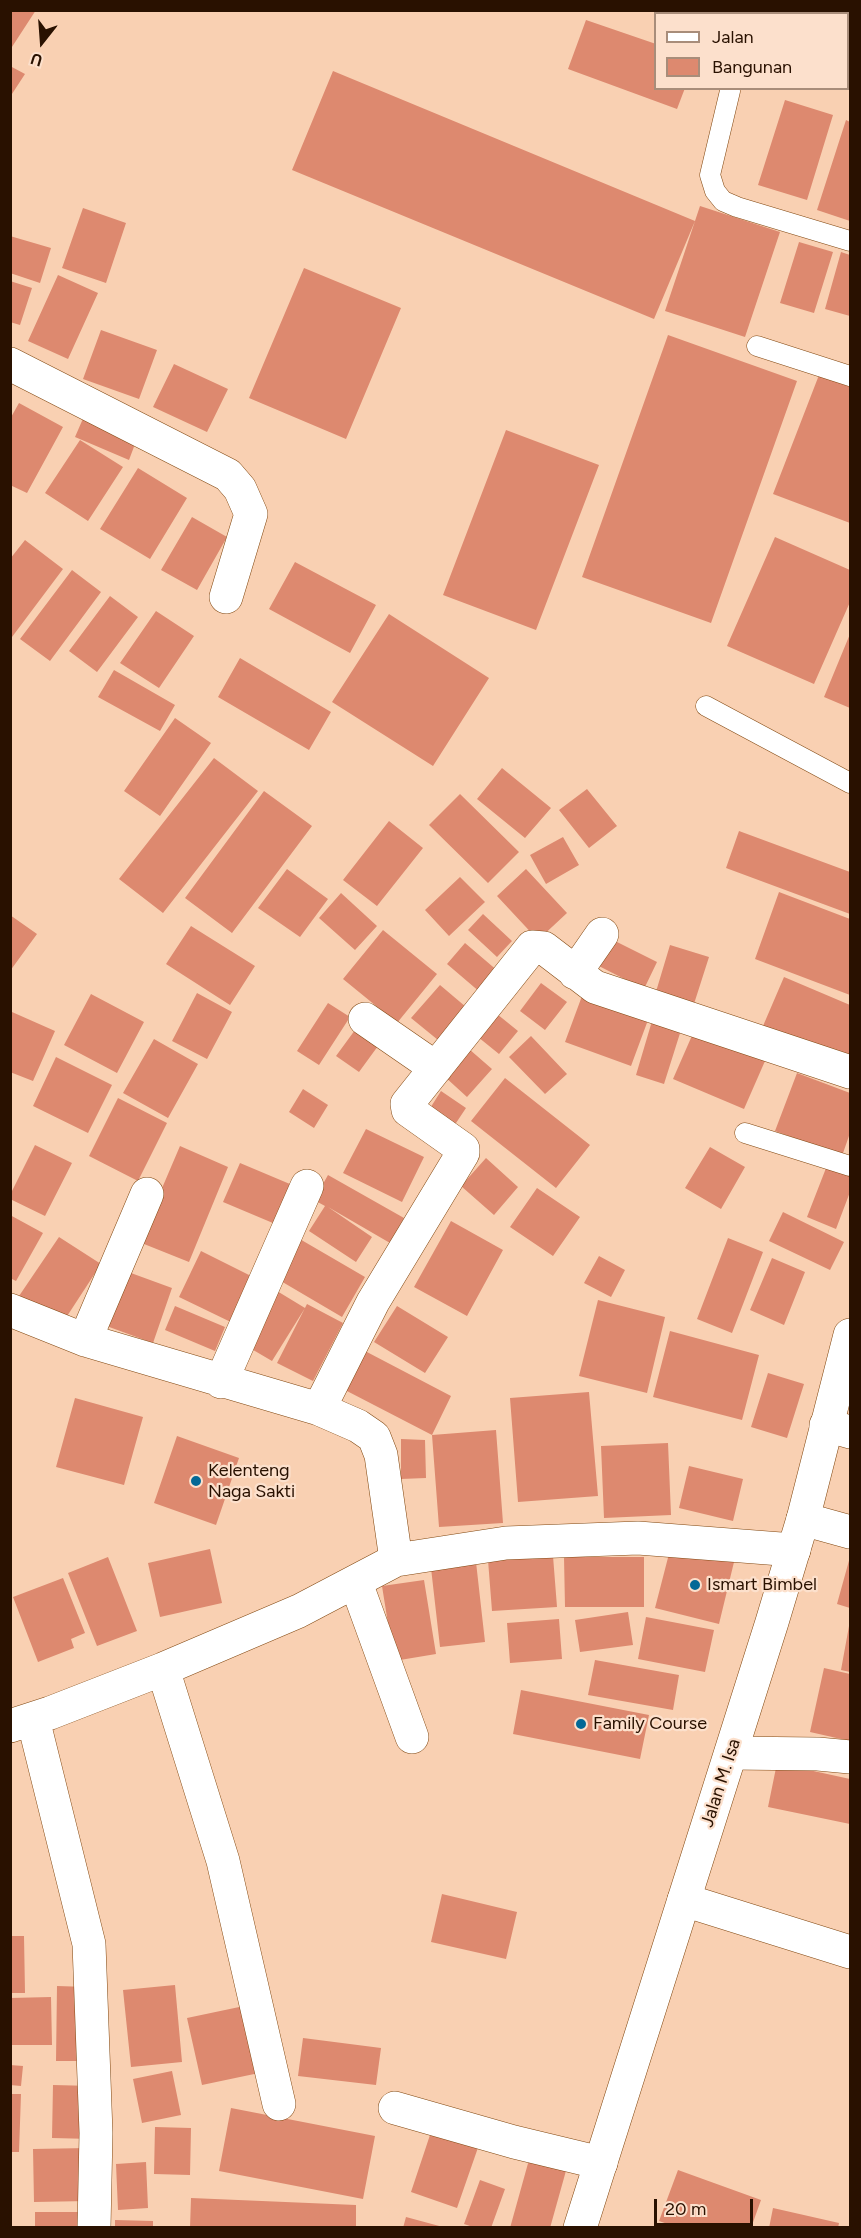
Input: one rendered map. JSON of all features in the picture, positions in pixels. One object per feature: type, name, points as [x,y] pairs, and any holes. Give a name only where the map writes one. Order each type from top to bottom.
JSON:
[{"type":"street","points":[[10,364],[228,475],[240,489],[250,514],[226,597]]},
{"type":"street","points":[[575,973],[602,934]]},
{"type":"street","points":[[319,1409],[373,1302],[462,1157],[463,1149],[406,1107],[532,947],[544,948],[595,987],[850,1072]]},
{"type":"street","points":[[365,1019],[436,1068]]},
{"type":"street","points":[[221,1382],[307,1186]]},
{"type":"street","points":[[86,1340],[147,1194]]},
{"type":"street","points":[[10,1310],[86,1340],[221,1382],[319,1409],[358,1426],[374,1437],[381,1455],[396,1560]]},
{"type":"street","name":"Jalan M. Isa","points":[[580,2228],[731,1753],[802,1519],[838,1429],[850,1335]]},
{"type":"street","points":[[802,1519],[850,1532]]},
{"type":"street","points":[[94,2228],[96,2133],[89,1944],[22,1723],[163,1669],[299,1611],[396,1560],[506,1543],[638,1538],[794,1550]]},
{"type":"street","points":[[356,1583],[412,1737]]},
{"type":"street","points":[[163,1669],[223,1861],[279,2104]]},
{"type":"street","points":[[731,1753],[818,1754],[850,1757]]},
{"type":"street","points":[[684,1900],[850,1952]]},
{"type":"street","points":[[395,2108],[514,2142],[601,2163]]},
{"type":"lane","points":[[730,90],[710,175],[715,191],[723,201],[737,207],[850,241]]},
{"type":"lane","points":[[757,346],[850,376]]},
{"type":"lane","points":[[706,706],[850,783]]},
{"type":"lane","points":[[745,1133],[850,1166]]},
{"type":"building","points":[[10,10],[36,10],[10,50]]},
{"type":"building","points":[[586,20],[654,43],[654,90],[684,90],[677,109],[568,69]]},
{"type":"building","points":[[10,66],[25,74],[10,97]]},
{"type":"building","points":[[333,71],[695,221],[654,319],[292,170]]},
{"type":"building","points":[[785,100],[833,115],[807,200],[758,185]]},
{"type":"building","points":[[846,120],[850,122],[850,221],[817,210]]},
{"type":"building","points":[[700,206],[780,232],[745,337],[665,311]]},
{"type":"building","points":[[83,208],[126,223],[106,283],[62,268]]},
{"type":"building","points":[[10,236],[51,248],[40,283],[10,273]]},
{"type":"building","points":[[799,242],[833,252],[814,313],[780,303]]},
{"type":"building","points":[[841,252],[850,255],[850,316],[825,309]]},
{"type":"building","points":[[304,268],[401,308],[346,439],[249,398]]},
{"type":"building","points":[[58,275],[98,293],[68,359],[28,341]]},
{"type":"building","points":[[10,281],[32,288],[20,325],[10,322]]},
{"type":"building","points":[[101,330],[157,350],[139,399],[83,379]]},
{"type":"building","points":[[668,335],[797,381],[711,623],[582,577]]},
{"type":"building","points":[[174,364],[228,389],[207,432],[153,407]]},
{"type":"building","points":[[819,375],[850,387],[850,523],[773,494]]},
{"type":"building","points":[[19,403],[63,427],[27,493],[10,485],[10,419]]},
{"type":"building","points":[[85,414],[138,436],[129,460],[75,437]]},
{"type":"building","points":[[506,430],[599,465],[536,630],[443,595]]},
{"type":"building","points":[[80,440],[123,467],[88,521],[45,493]]},
{"type":"building","points":[[138,468],[187,498],[150,559],[100,529]]},
{"type":"building","points":[[192,517],[227,537],[197,590],[161,570]]},
{"type":"building","points":[[775,537],[850,570],[850,602],[814,684],[727,646]]},
{"type":"building","points":[[25,540],[63,569],[12,637],[10,635],[10,559]]},
{"type":"building","points":[[295,562],[376,605],[350,653],[269,609]]},
{"type":"building","points":[[72,570],[101,592],[50,661],[20,639]]},
{"type":"building","points":[[110,596],[138,617],[97,672],[69,651]]},
{"type":"building","points":[[156,611],[194,636],[159,688],[120,663]]},
{"type":"building","points":[[389,614],[489,678],[433,766],[332,702]]},
{"type":"building","points":[[850,634],[850,708],[824,697]]},
{"type":"building","points":[[240,658],[331,712],[309,750],[218,697]]},
{"type":"building","points":[[114,670],[175,705],[160,731],[98,697]]},
{"type":"building","points":[[175,718],[211,743],[160,816],[124,791]]},
{"type":"building","points":[[214,758],[258,791],[163,913],[119,879]]},
{"type":"building","points":[[502,768],[551,808],[525,838],[477,799]]},
{"type":"building","points":[[587,789],[617,826],[589,848],[559,810]]},
{"type":"building","points":[[264,791],[312,826],[232,933],[185,898]]},
{"type":"building","points":[[460,794],[519,852],[488,883],[429,825]]},
{"type":"building","points":[[389,821],[423,848],[377,906],[343,880]]},
{"type":"building","points":[[739,831],[850,872],[850,914],[726,868]]},
{"type":"building","points":[[563,837],[579,865],[546,884],[530,855]]},
{"type":"building","points":[[287,869],[328,899],[300,937],[258,908]]},
{"type":"building","points":[[526,869],[567,913],[538,940],[497,896]]},
{"type":"building","points":[[460,877],[485,902],[449,936],[425,910]]},
{"type":"building","points":[[779,892],[850,919],[850,995],[755,959]]},
{"type":"building","points":[[341,893],[377,926],[355,950],[319,918]]},
{"type":"building","points":[[483,914],[512,941],[497,957],[468,930]]},
{"type":"building","points":[[10,915],[37,934],[10,971]]},
{"type":"building","points":[[191,926],[255,966],[230,1005],[166,964]]},
{"type":"building","points":[[383,930],[437,974],[397,1023],[343,979]]},
{"type":"building","points":[[607,937],[657,962],[644,989],[593,963]]},
{"type":"building","points":[[465,943],[499,972],[481,993],[447,964]]},
{"type":"building","points":[[670,945],[709,957],[693,1007],[655,995]]},
{"type":"building","points":[[784,977],[850,1005],[850,1063],[763,1026]]},
{"type":"building","points":[[541,983],[567,1002],[545,1030],[520,1011]]},
{"type":"building","points":[[440,985],[466,1007],[438,1040],[411,1018]]},
{"type":"building","points":[[197,993],[232,1012],[207,1059],[172,1041]]},
{"type":"building","points":[[91,994],[144,1022],[117,1073],[64,1045]]},
{"type":"building","points":[[582,996],[648,1020],[631,1066],[565,1042]]},
{"type":"building","points":[[328,1003],[350,1017],[319,1065],[297,1051]]},
{"type":"building","points":[[12,1012],[55,1031],[33,1081],[10,1072]]},
{"type":"building","points":[[497,1014],[518,1031],[499,1054],[478,1037]]},
{"type":"building","points":[[652,1021],[681,1030],[664,1084],[636,1075]]},
{"type":"building","points":[[355,1030],[378,1046],[359,1072],[336,1056]]},
{"type":"building","points":[[694,1031],[765,1061],[744,1109],[673,1079]]},
{"type":"building","points":[[531,1036],[567,1074],[545,1094],[509,1057]]},
{"type":"building","points":[[154,1039],[198,1064],[168,1118],[123,1093]]},
{"type":"building","points":[[469,1049],[492,1069],[467,1097],[444,1076]]},
{"type":"building","points":[[56,1057],[112,1085],[88,1133],[33,1106]]},
{"type":"building","points":[[797,1073],[850,1093],[850,1133],[842,1156],[775,1131]]},
{"type":"building","points":[[505,1078],[590,1145],[556,1188],[471,1121]]},
{"type":"building","points":[[303,1089],[328,1105],[314,1128],[289,1112]]},
{"type":"building","points":[[441,1091],[466,1108],[452,1129],[427,1113]]},
{"type":"building","points":[[118,1098],[167,1123],[138,1181],[89,1156]]},
{"type":"building","points":[[366,1129],[424,1157],[402,1202],[343,1173]]},
{"type":"building","points":[[35,1145],[72,1163],[45,1216],[10,1199]]},
{"type":"building","points":[[180,1146],[228,1167],[189,1262],[139,1242]]},
{"type":"building","points":[[710,1147],[745,1167],[721,1209],[685,1188]]},
{"type":"building","points":[[486,1158],[518,1187],[494,1215],[461,1186]]},
{"type":"building","points":[[240,1163],[297,1187],[280,1226],[223,1202]]},
{"type":"building","points":[[828,1163],[850,1172],[850,1192],[836,1229],[807,1217]]},
{"type":"building","points":[[328,1175],[404,1218],[390,1243],[328,1207],[372,1237],[356,1262],[309,1231],[325,1206],[314,1200]]},
{"type":"building","points":[[537,1188],[580,1217],[553,1256],[510,1227]]},
{"type":"building","points":[[783,1212],[844,1242],[830,1270],[769,1241]]},
{"type":"building","points":[[10,1215],[43,1233],[16,1281],[10,1278]]},
{"type":"building","points":[[451,1221],[503,1250],[467,1316],[414,1287]]},
{"type":"building","points":[[59,1237],[101,1264],[60,1327],[17,1299]]},
{"type":"building","points":[[298,1238],[365,1277],[342,1317],[274,1277]]},
{"type":"building","points":[[728,1238],[763,1252],[732,1333],[697,1319]]},
{"type":"building","points":[[201,1251],[261,1281],[239,1326],[179,1297]]},
{"type":"building","points":[[599,1256],[625,1270],[611,1297],[584,1283]]},
{"type":"building","points":[[772,1258],[805,1272],[784,1325],[750,1310]]},
{"type":"building","points":[[120,1269],[172,1288],[153,1343],[101,1324]]},
{"type":"building","points":[[277,1291],[305,1308],[272,1361],[243,1344]]},
{"type":"building","points":[[598,1300],[665,1317],[647,1393],[579,1376]]},
{"type":"building","points":[[307,1304],[343,1323],[313,1381],[277,1363]]},
{"type":"building","points":[[175,1306],[225,1327],[215,1351],[165,1330]]},
{"type":"building","points":[[397,1306],[448,1337],[425,1373],[374,1342]]},
{"type":"building","points":[[670,1331],[759,1355],[742,1420],[653,1397]]},
{"type":"building","points":[[365,1351],[451,1396],[432,1435],[345,1390]]},
{"type":"building","points":[[768,1373],[804,1384],[787,1438],[751,1427]]},
{"type":"building","points":[[589,1392],[598,1496],[518,1502],[510,1398]]},
{"type":"building","points":[[75,1398],[143,1417],[124,1485],[56,1467]]},
{"type":"building","points":[[496,1430],[503,1523],[439,1527],[432,1435]]},
{"type":"building","name":"Kelenteng Naga Sakti","points":[[177,1436],[239,1458],[216,1525],[154,1503]]},
{"type":"building","points":[[401,1439],[425,1440],[426,1478],[401,1479]]},
{"type":"building","points":[[668,1443],[671,1515],[604,1518],[601,1446]]},
{"type":"building","points":[[689,1466],[743,1479],[733,1521],[679,1508]]},
{"type":"building","name":"Ismart Bimbel","points":[[671,1546],[734,1562],[719,1624],[655,1608]]},
{"type":"building","points":[[210,1549],[222,1603],[160,1617],[148,1563]]},
{"type":"building","points":[[553,1556],[557,1607],[492,1611],[488,1560]]},
{"type":"building","points":[[108,1557],[137,1631],[97,1646],[68,1573]]},
{"type":"building","points":[[564,1557],[644,1557],[644,1607],[565,1607]]},
{"type":"building","points":[[850,1557],[850,1608],[837,1604]]},
{"type":"building","points":[[476,1562],[485,1642],[440,1647],[431,1568]]},
{"type":"building","points":[[63,1578],[85,1633],[71,1639],[74,1648],[38,1662],[13,1597]]},
{"type":"building","points":[[424,1580],[436,1654],[394,1661],[382,1586]]},
{"type":"building","points":[[628,1612],[633,1645],[580,1652],[575,1620]]},
{"type":"building","points":[[646,1617],[714,1630],[705,1672],[638,1659]]},
{"type":"building","points":[[559,1619],[562,1659],[510,1663],[507,1623]]},
{"type":"building","points":[[850,1626],[850,1672],[841,1670]]},
{"type":"building","points":[[595,1660],[679,1675],[673,1710],[588,1695]]},
{"type":"building","points":[[824,1668],[850,1674],[850,1741],[810,1732]]},
{"type":"building","name":"Family Course","points":[[521,1690],[649,1715],[640,1759],[513,1734]]},
{"type":"building","points":[[777,1763],[850,1779],[850,1824],[768,1807]]},
{"type":"building","points":[[442,1894],[517,1912],[506,1959],[431,1942]]},
{"type":"building","points":[[10,1936],[24,1936],[25,1993],[10,1993]]},
{"type":"building","points":[[175,1985],[182,2062],[131,2067],[123,1990]]},
{"type":"building","points":[[57,1986],[88,1987],[87,2061],[56,2061]]},
{"type":"building","points":[[51,1997],[52,2045],[10,2045],[10,1998]]},
{"type":"building","points":[[244,2006],[259,2073],[202,2085],[187,2018]]},
{"type":"building","points":[[303,2038],[381,2048],[376,2085],[298,2076]]},
{"type":"building","points":[[10,2065],[23,2066],[21,2086],[10,2085]]},
{"type":"building","points":[[172,2071],[181,2115],[142,2123],[133,2079]]},
{"type":"building","points":[[53,2085],[93,2086],[92,2139],[52,2138]]},
{"type":"building","points":[[10,2094],[21,2094],[19,2152],[10,2152]]},
{"type":"building","points":[[231,2108],[375,2136],[363,2199],[219,2171]]},
{"type":"building","points":[[434,2123],[481,2139],[457,2208],[411,2192]]},
{"type":"building","points":[[155,2127],[191,2128],[190,2175],[154,2174]]},
{"type":"building","points":[[88,2148],[88,2201],[34,2202],[33,2149]]},
{"type":"building","points":[[532,2149],[569,2160],[550,2228],[510,2228]]},
{"type":"building","points":[[146,2162],[148,2208],[118,2210],[116,2164]]},
{"type":"building","points":[[678,2170],[761,2200],[751,2228],[679,2228],[659,2221]]},
{"type":"building","points":[[480,2180],[505,2189],[491,2228],[476,2228],[464,2224]]},
{"type":"building","points":[[191,2198],[356,2205],[356,2228],[190,2228]]},
{"type":"building","points":[[773,2208],[839,2223],[838,2228],[769,2228]]},
{"type":"building","points":[[35,2212],[85,2212],[85,2228],[35,2228]]},
{"type":"building","points":[[406,2217],[443,2227],[443,2228],[403,2228]]},
{"type":"building","points":[[115,2220],[153,2221],[153,2228],[115,2228]]},
{"type":"place","name":"Kelenteng Naga Sakti","points":[[196,1481]]},
{"type":"place","name":"Ismart Bimbel","points":[[695,1585]]},
{"type":"place","name":"Family Course","points":[[581,1724]]}]
